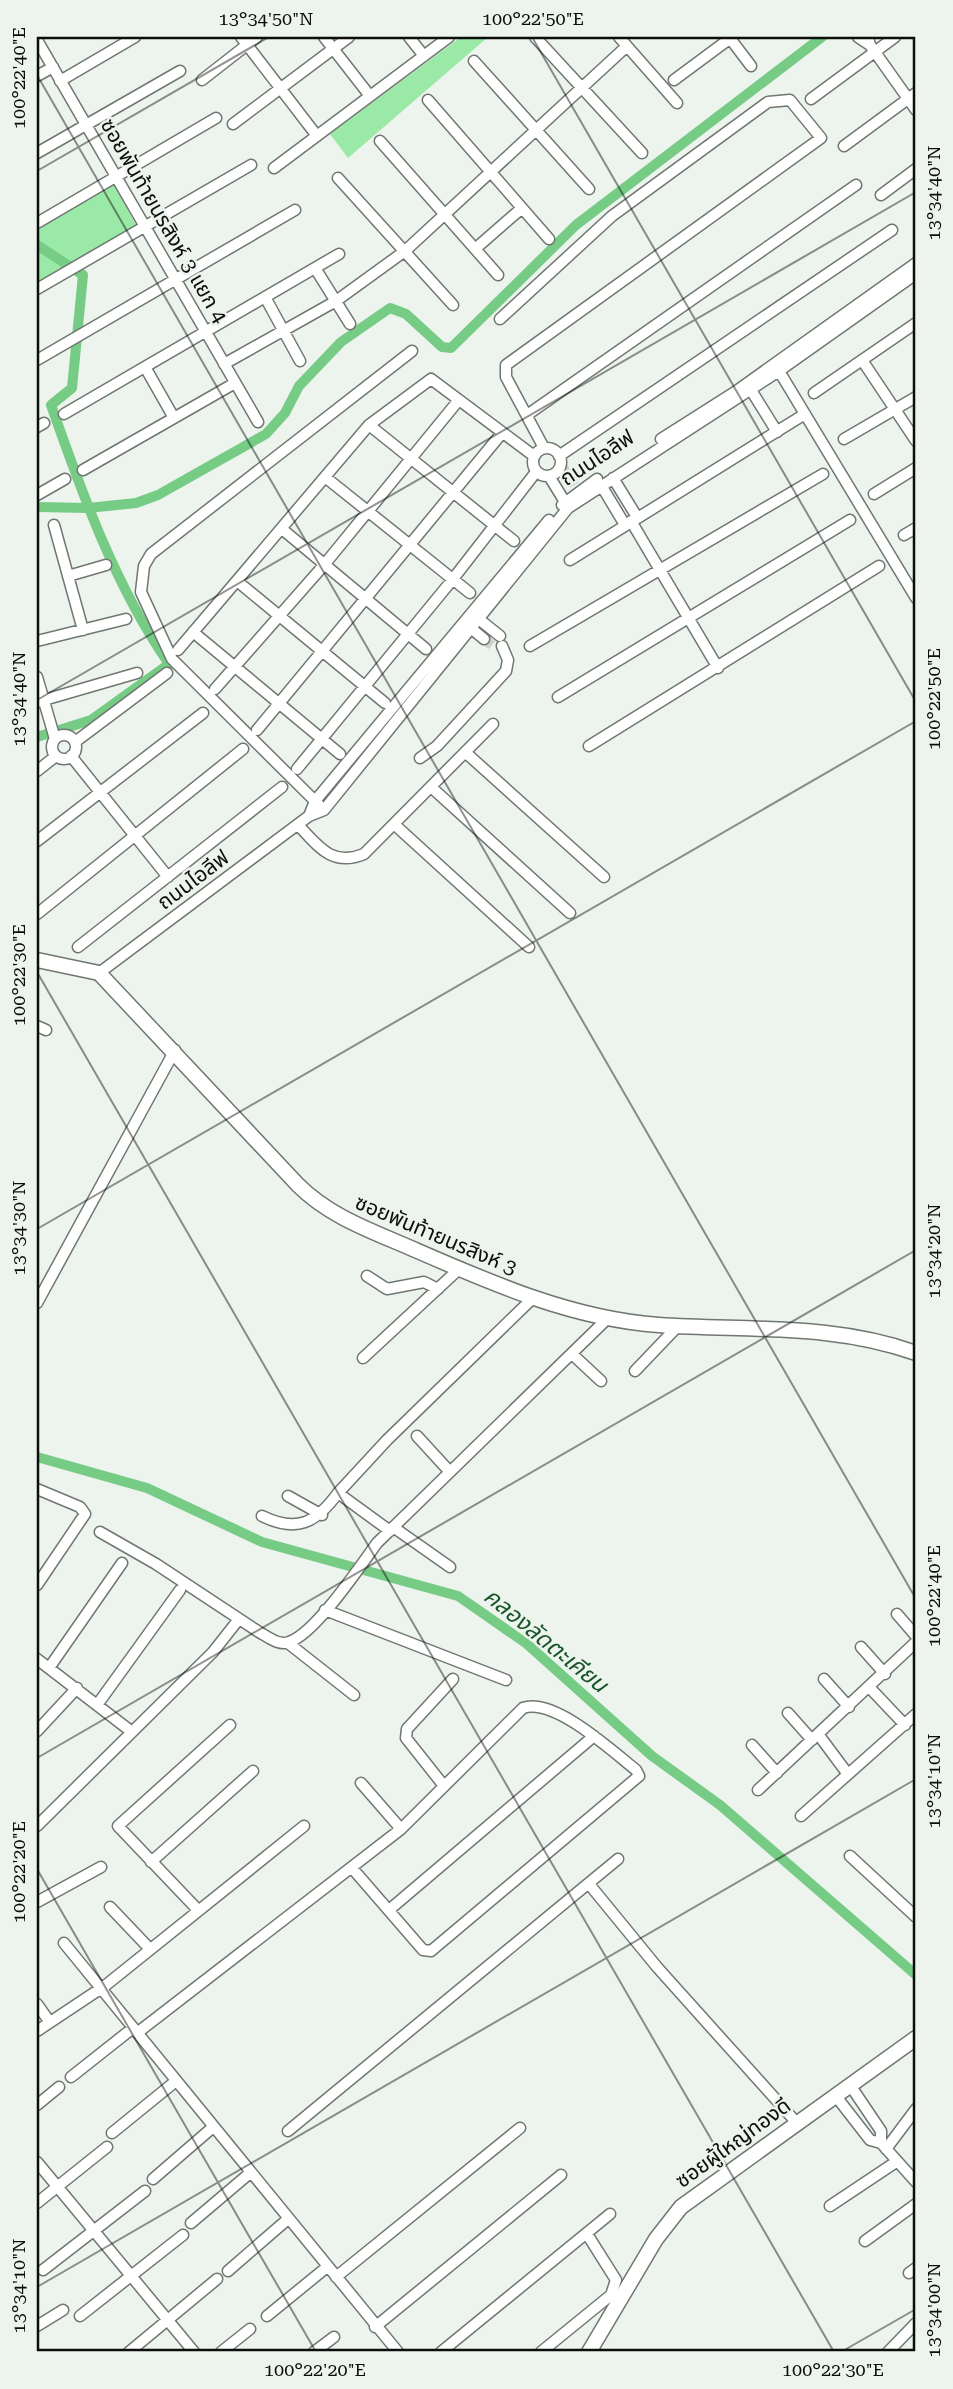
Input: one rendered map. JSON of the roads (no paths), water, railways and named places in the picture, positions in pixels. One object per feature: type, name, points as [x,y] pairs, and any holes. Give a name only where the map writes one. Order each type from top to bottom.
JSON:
[{"type":"street","points":[[60,81],[135,37]]},
{"type":"street","points":[[202,80],[244,41],[257,37]]},
{"type":"street","points":[[324,37],[370,96]]},
{"type":"street","points":[[233,124],[349,37]]},
{"type":"street","points":[[409,37],[424,56]]},
{"type":"street","points":[[274,168],[449,37]]},
{"type":"street","points":[[535,37],[642,153]]},
{"type":"street","points":[[618,37],[677,103]]},
{"type":"street","points":[[674,80],[730,37],[751,66]]},
{"type":"street","points":[[858,37],[871,45],[912,96],[916,110]]},
{"type":"street","points":[[811,99],[871,45],[895,37]]},
{"type":"street","name":"ซอยพันท้ายนรสิงห์ 3 แยก 4","points":[[37,40],[258,422]]},
{"type":"street","points":[[244,41],[317,136]]},
{"type":"street","points":[[224,364],[336,302],[405,251],[627,46]]},
{"type":"street","points":[[474,61],[589,189]]},
{"type":"street","points":[[37,76],[52,67]]},
{"type":"street","points":[[37,153],[180,71]]},
{"type":"street","points":[[844,146],[912,96]]},
{"type":"street","points":[[428,100],[549,239]]},
{"type":"street","points":[[500,319],[612,216],[768,102],[790,100],[821,138],[513,358],[504,372],[544,448]]},
{"type":"street","points":[[37,223],[216,118]]},
{"type":"street","points":[[380,141],[498,275]]},
{"type":"street","points":[[37,289],[251,165]]},
{"type":"street","points":[[881,195],[916,169]]},
{"type":"street","points":[[338,178],[453,305]]},
{"type":"street","points":[[527,415],[856,185]]},
{"type":"street","points":[[475,249],[522,208]]},
{"type":"street","points":[[37,360],[295,210]]},
{"type":"street","points":[[559,456],[892,230]]},
{"type":"street","points":[[64,414],[339,254]]},
{"type":"street","name":"ถนนไอลีฟ","points":[[309,816],[315,801],[565,502],[735,392],[916,263]]},
{"type":"street","points":[[315,268],[350,324]]},
{"type":"street","name":"ถนนไอลีฟ","points":[[99,973],[309,816],[324,810],[568,508],[751,390],[916,274]]},
{"type":"street","points":[[265,297],[300,361]]},
{"type":"street","points":[[814,393],[916,323]]},
{"type":"street","points":[[324,810],[172,659],[141,592],[144,566],[151,554],[412,351]]},
{"type":"street","points":[[862,360],[916,441]]},
{"type":"street","points":[[145,367],[174,418]]},
{"type":"street","points":[[779,371],[916,598]]},
{"type":"street","points":[[178,650],[369,425],[431,379],[534,456]]},
{"type":"street","points":[[83,470],[235,383]]},
{"type":"street","points":[[751,390],[777,432]]},
{"type":"street","points":[[844,439],[916,397]]},
{"type":"street","points":[[215,689],[324,565],[458,401]]},
{"type":"street","points":[[570,560],[805,414]]},
{"type":"street","points":[[369,425],[514,541]]},
{"type":"street","points":[[257,730],[502,433]]},
{"type":"street","points":[[549,476],[559,469],[559,456],[553,449],[544,448],[534,456],[532,464],[536,472],[549,476],[565,502]]},
{"type":"street","points":[[874,494],[916,468]]},
{"type":"street","points":[[297,769],[408,635],[536,472]]},
{"type":"street","points":[[530,646],[823,474]]},
{"type":"street","points":[[325,477],[470,593]]},
{"type":"street","points":[[613,478],[631,521],[718,668]]},
{"type":"street","points":[[37,495],[65,479]]},
{"type":"street","points":[[601,485],[631,521]]},
{"type":"street","points":[[558,697],[850,520]]},
{"type":"street","points":[[54,525],[83,630]]},
{"type":"street","points":[[282,528],[426,649]]},
{"type":"street","points":[[904,535],[916,528]]},
{"type":"street","points":[[68,576],[106,565]]},
{"type":"street","points":[[589,746],[879,566]]},
{"type":"street","points":[[237,581],[385,703]]},
{"type":"street","points":[[37,641],[126,619]]},
{"type":"street","points":[[420,758],[437,746],[506,671],[508,660],[501,641],[480,620]]},
{"type":"street","points":[[472,629],[484,639]]},
{"type":"street","points":[[193,632],[341,754]]},
{"type":"street","points":[[40,701],[137,673]]},
{"type":"street","points":[[75,742],[167,673]]},
{"type":"street","points":[[37,677],[40,701],[55,739],[52,746],[56,756]]},
{"type":"street","points":[[37,841],[203,713]]},
{"type":"street","points":[[298,825],[327,857],[350,860],[364,854],[493,724]]},
{"type":"street","points":[[55,739],[65,735],[75,742]]},
{"type":"street","points":[[71,756],[75,750],[75,742]]},
{"type":"street","points":[[37,914],[243,749]]},
{"type":"street","points":[[466,752],[604,877]]},
{"type":"street","points":[[37,771],[56,756],[71,756]]},
{"type":"street","points":[[71,756],[168,877]]},
{"type":"street","points":[[78,947],[282,787]]},
{"type":"street","points":[[431,787],[570,913]]},
{"type":"street","points":[[394,825],[530,947]]},
{"type":"street","points":[[37,960],[99,973]]},
{"type":"street","name":"ซอยพันท้ายนรสิงห์ 3","points":[[99,973],[315,1201],[345,1220],[459,1269],[534,1297],[607,1319],[678,1326],[824,1331],[892,1344],[916,1353]]},
{"type":"street","points":[[37,1303],[174,1050]]},
{"type":"street","points":[[363,1358],[459,1269]]},
{"type":"street","points":[[367,1276],[387,1289],[424,1282],[438,1289]]},
{"type":"street","points":[[262,1516],[289,1526],[322,1515],[338,1493],[387,1440],[534,1297]]},
{"type":"street","points":[[100,1532],[276,1642],[288,1643],[300,1637],[354,1578],[391,1529],[607,1319]]},
{"type":"street","points":[[635,1371],[678,1326]]},
{"type":"street","points":[[572,1354],[601,1381]]},
{"type":"street","points":[[418,1436],[450,1472]]},
{"type":"street","points":[[37,1489],[80,1507],[85,1514],[37,1585]]},
{"type":"street","points":[[338,1493],[450,1567]]},
{"type":"street","points":[[288,1496],[322,1515]]},
{"type":"street","points":[[49,1668],[122,1563]]},
{"type":"street","points":[[97,1705],[180,1590]]},
{"type":"street","points":[[324,1610],[506,1680]]},
{"type":"street","points":[[897,1614],[916,1636]]},
{"type":"street","points":[[37,1826],[213,1652],[239,1619]]},
{"type":"street","points":[[288,1643],[354,1695]]},
{"type":"street","points":[[758,1790],[916,1643]]},
{"type":"street","points":[[860,1647],[885,1674]]},
{"type":"street","points":[[37,1659],[132,1732]]},
{"type":"street","points":[[444,1786],[406,1738],[407,1729],[453,1679]]},
{"type":"street","points":[[824,1679],[849,1707]]},
{"type":"street","points":[[869,1687],[905,1725]]},
{"type":"street","points":[[37,1731],[77,1688]]},
{"type":"street","points":[[71,2077],[401,1829],[516,1713],[530,1705],[564,1717],[594,1736],[636,1770],[637,1779],[431,1951],[424,1950],[352,1868]]},
{"type":"street","points":[[788,1713],[815,1737],[848,1773]]},
{"type":"street","points":[[801,1816],[916,1714]]},
{"type":"street","points":[[197,1909],[118,1826],[230,1725]]},
{"type":"street","points":[[389,1910],[594,1736]]},
{"type":"street","points":[[752,1745],[777,1773]]},
{"type":"street","points":[[151,1862],[253,1771]]},
{"type":"street","points":[[361,1783],[401,1829]]},
{"type":"street","points":[[37,2031],[100,1988],[304,1826]]},
{"type":"street","points":[[850,1856],[916,1917]]},
{"type":"street","points":[[288,2132],[618,1859]]},
{"type":"street","points":[[37,1902],[101,1867]]},
{"type":"street","points":[[589,1884],[657,1967],[796,2122]]},
{"type":"street","points":[[110,1907],[149,1948]]},
{"type":"street","points":[[64,1943],[212,2128],[398,2352]]},
{"type":"street","points":[[37,2004],[49,2021]]},
{"type":"street","name":"ซอยผู้ใหญ่ทองดี","points":[[589,2352],[656,2239],[681,2207],[916,2038]]},
{"type":"street","points":[[112,2133],[176,2081]]},
{"type":"street","points":[[850,2085],[881,2131],[883,2146]]},
{"type":"street","points":[[37,2105],[59,2087]]},
{"type":"street","points":[[835,2095],[870,2140],[883,2146],[916,2182]]},
{"type":"street","points":[[883,2146],[916,2109]]},
{"type":"street","points":[[153,2179],[212,2128]]},
{"type":"street","points":[[336,2277],[520,2128]]},
{"type":"street","points":[[37,2203],[107,2147]]},
{"type":"street","points":[[37,2162],[194,2352]]},
{"type":"street","points":[[830,2206],[896,2162]]},
{"type":"street","points":[[191,2223],[250,2173]]},
{"type":"street","points":[[375,2327],[561,2175]]},
{"type":"street","points":[[43,2270],[145,2191]]},
{"type":"street","points":[[866,2241],[916,2204]]},
{"type":"street","points":[[441,2352],[610,2214]]},
{"type":"street","points":[[228,2271],[288,2220]]},
{"type":"street","points":[[541,2352],[611,2295],[616,2287],[616,2280],[587,2234]]},
{"type":"street","points":[[80,2316],[183,2235]]},
{"type":"street","points":[[267,2316],[327,2267]]},
{"type":"street","points":[[129,2352],[217,2279]]},
{"type":"street","points":[[37,2326],[63,2310]]},
{"type":"street","points":[[888,2352],[916,2323]]},
{"type":"street","points":[[221,2352],[250,2329]]},
{"type":"street","points":[[314,2352],[334,2337]]},
{"type":"waterway","points":[[37,507],[88,508],[136,503],[158,495],[266,434],[285,413],[299,386],[341,342],[390,308],[406,314],[442,347],[451,348],[576,225],[822,37]]},
{"type":"waterway","points":[[37,245],[83,275],[72,388],[51,405],[116,571],[169,664],[91,720],[37,737]]},
{"type":"waterway","name":"คลองลัดตะเคียน","points":[[37,1457],[147,1488],[262,1542],[458,1596],[527,1644],[652,1756],[720,1805],[916,1975]]},
{"type":"tunnel","points":[[561,464],[578,491]]},
{"type":"tunnel","points":[[484,639],[493,646],[502,646],[501,639]]}]
